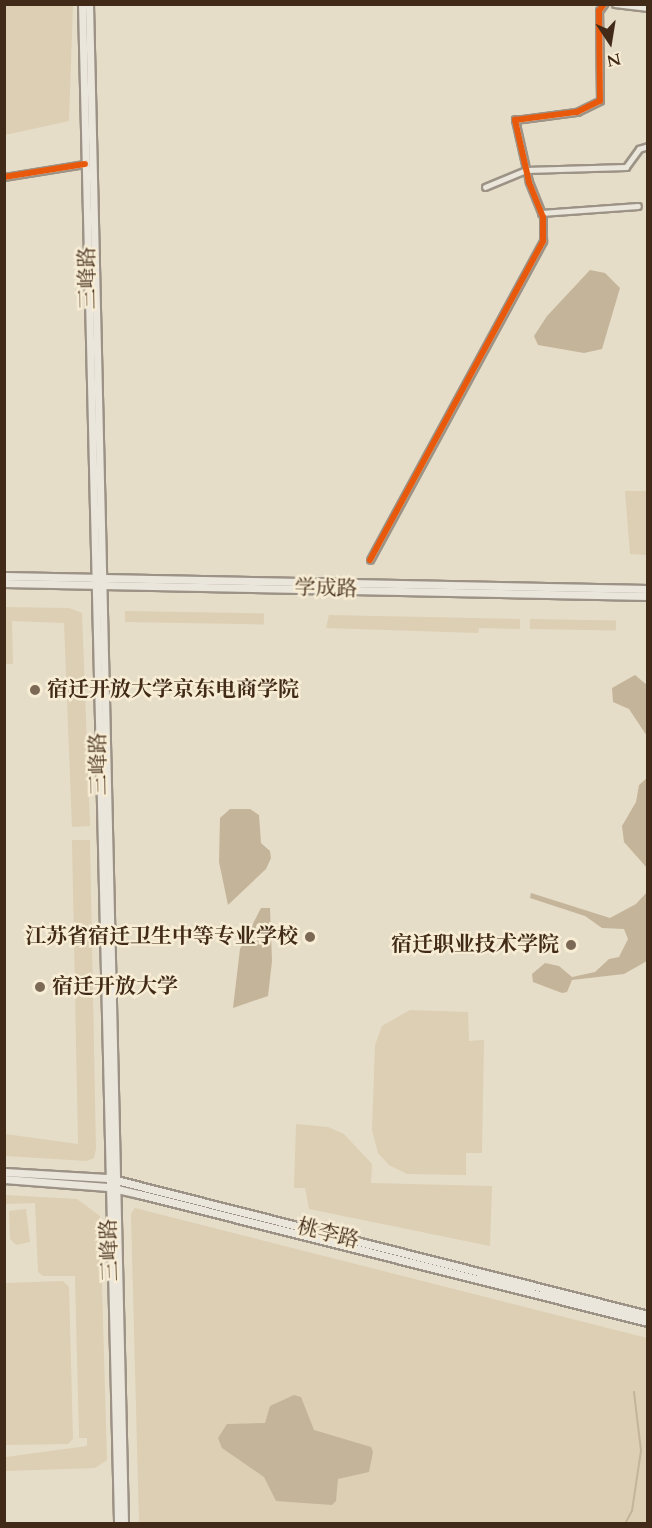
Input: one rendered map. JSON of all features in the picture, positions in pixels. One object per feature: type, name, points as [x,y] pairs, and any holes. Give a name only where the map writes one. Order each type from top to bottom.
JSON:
[{"type":"main road","name":"三峰路","points":[[82,4],[117,1180],[124,1524]]},
{"type":"main road","name":"三峰路","points":[[88,4],[108,1187],[118,1524]]},
{"type":"main road","name":"学成路","points":[[4,576],[98,582],[648,596]]},
{"type":"main road","name":"学成路","points":[[4,583],[98,582],[648,589]]},
{"type":"main road","name":"桃李路","points":[[4,1172],[108,1178],[648,1315]]},
{"type":"main road","name":"桃李路","points":[[4,1179],[108,1187],[648,1322]]},
{"type":"street","points":[[370,560],[541,247],[544,234],[541,213],[526,170],[515,120],[591,109],[601,98],[599,10],[604,4]]},
{"type":"street","points":[[615,4],[648,7]]},
{"type":"street","points":[[485,187],[526,170],[626,167],[639,149],[648,146]]},
{"type":"street","points":[[4,177],[85,164]]},
{"type":"street","points":[[541,213],[638,206]]},
{"type":"shaded area","points":[[5,4],[73,5],[69,121],[5,135]]},
{"type":"shaded area","points":[[590,270],[605,273],[620,288],[602,349],[584,353],[538,345],[534,336],[547,316]]},
{"type":"shaded area","points":[[625,491],[647,491],[647,555],[630,554]]},
{"type":"shaded area","points":[[4,607],[69,608],[82,613],[90,826],[72,827],[64,623],[12,621],[13,664],[5,664]]},
{"type":"shaded area","points":[[125,611],[264,613],[264,624],[125,622]]},
{"type":"shaded area","points":[[329,615],[520,619],[520,629],[479,628],[478,633],[326,628]]},
{"type":"shaded area","points":[[530,619],[616,621],[616,630],[530,629]]},
{"type":"shaded area","points":[[635,675],[647,685],[647,736],[629,709],[613,702],[612,688]]},
{"type":"shaded area","points":[[647,778],[647,868],[624,842],[622,826],[636,802],[639,785]]},
{"type":"shaded area","points":[[230,809],[250,809],[259,815],[261,843],[270,851],[271,858],[266,869],[228,905],[219,862],[220,818]]},
{"type":"shaded area","points":[[72,840],[90,840],[96,1149],[94,1158],[87,1161],[5,1156],[5,1134],[78,1144]]},
{"type":"shaded area","points":[[647,892],[647,961],[624,974],[572,980],[567,992],[562,993],[533,982],[532,974],[545,963],[559,966],[572,977],[595,972],[609,959],[619,957],[628,939],[624,929],[602,928],[585,916],[530,898],[531,893],[610,918],[636,904]]},
{"type":"shaded area","points":[[261,908],[270,908],[272,961],[268,996],[233,1008],[240,949]]},
{"type":"shaded area","points":[[410,1010],[468,1012],[469,1041],[484,1040],[482,1153],[466,1153],[466,1175],[407,1174],[389,1165],[378,1153],[372,1130],[375,1045],[382,1026]]},
{"type":"shaded area","points":[[296,1124],[328,1127],[344,1134],[372,1164],[371,1183],[492,1186],[490,1246],[309,1209],[305,1188],[294,1188]]},
{"type":"shaded area","points":[[5,1195],[77,1199],[100,1216],[107,1460],[95,1468],[5,1471],[6,1457],[87,1446],[87,1438],[79,1438],[75,1276],[43,1276],[38,1272],[35,1203],[5,1204]]},
{"type":"shaded area","points":[[135,1208],[647,1338],[647,1523],[139,1523],[131,1214]]},
{"type":"shaded area","points":[[26,1209],[30,1242],[16,1245],[10,1239],[9,1211]]},
{"type":"shaded area","points":[[63,1281],[69,1287],[73,1439],[68,1444],[5,1445],[5,1283]]},
{"type":"shaded area","points":[[294,1395],[301,1397],[314,1430],[371,1447],[373,1452],[369,1472],[338,1479],[336,1501],[332,1505],[276,1501],[264,1477],[222,1448],[218,1438],[227,1424],[265,1423],[270,1406]]},
{"type":"waterway","points":[[625,1524],[632,1511],[641,1451],[634,1392]]},
{"type":"cycle path","points":[[370,560],[543,241],[543,217],[529,182],[515,120],[577,112],[600,101],[599,11],[604,4]]},
{"type":"cycle path","points":[[4,177],[85,164]]},
{"type":"place","name":"宿迁开放大学京东电商学院","points":[[35,690]]},
{"type":"place","name":"江苏省宿迁卫生中等专业学校","points":[[310,937]]},
{"type":"place","name":"宿迁职业技术学院","points":[[571,945]]},
{"type":"place","name":"宿迁开放大学","points":[[40,987]]}]
